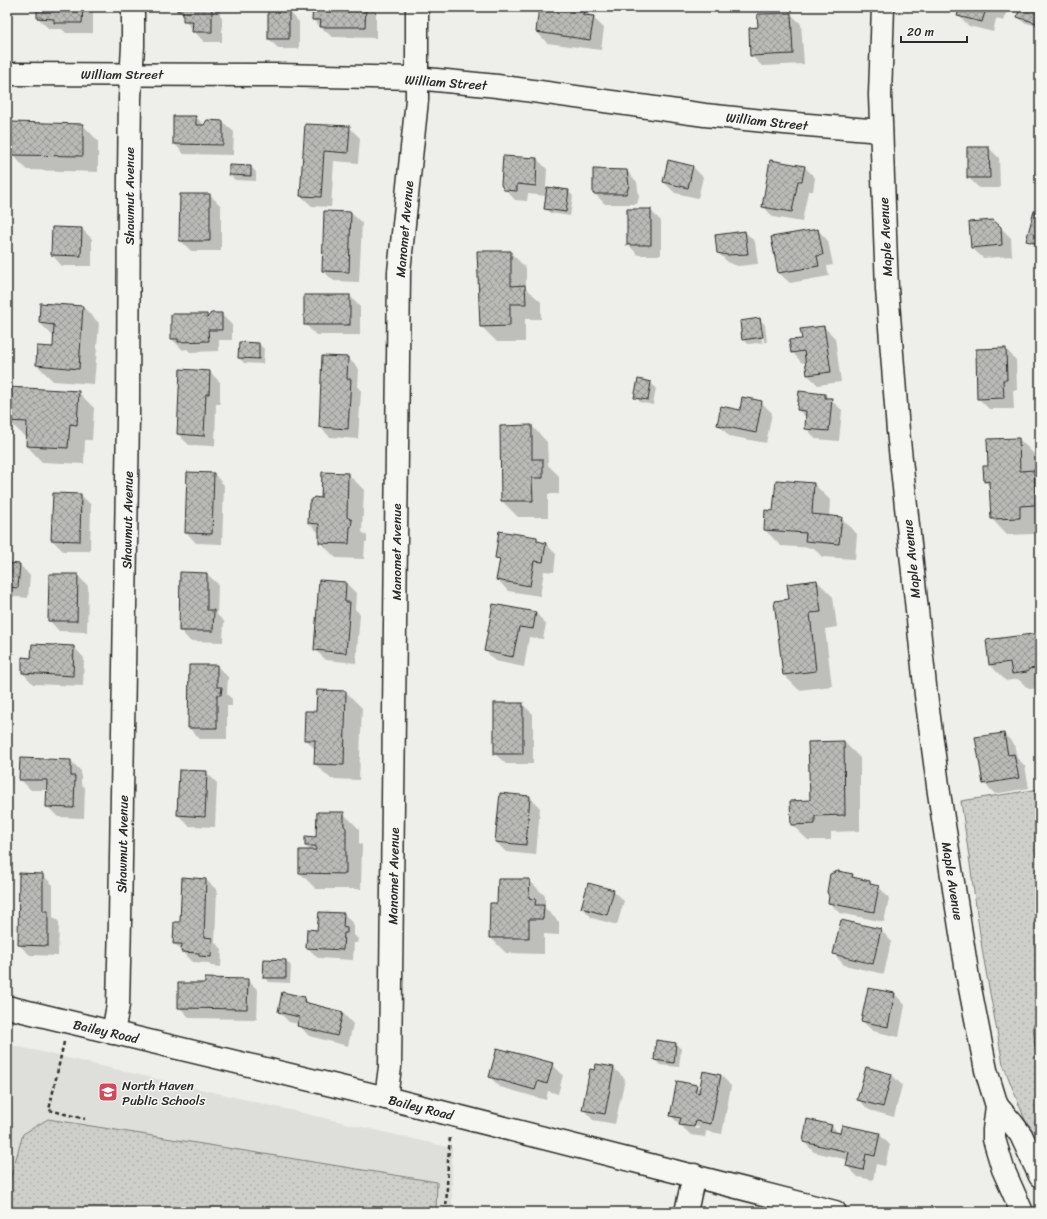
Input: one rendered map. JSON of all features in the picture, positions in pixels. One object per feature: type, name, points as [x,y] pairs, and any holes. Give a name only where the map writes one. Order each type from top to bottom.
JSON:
[{"type":"street","name":"Shawmut Avenue","points":[[113,1033],[118,1005],[120,921],[128,417],[129,176],[133,7]]},
{"type":"street","name":"Manomet Avenue","points":[[386,1098],[390,1067],[399,272],[417,100],[417,7]]},
{"type":"street","name":"Maple Avenue","points":[[883,7],[880,71],[887,289],[898,431],[926,695],[939,793],[968,978],[986,1070],[997,1106],[994,1130],[996,1149],[1017,1204],[1022,1212]]},
{"type":"street","name":"William Street","points":[[7,74],[278,75],[416,78],[497,86],[705,115],[881,131]]},
{"type":"street","name":"Bailey Road","points":[[7,1007],[386,1098],[834,1212]]},
{"type":"street","name":"Maple Avenue","points":[[997,1106],[1021,1135],[1040,1176]]},
{"type":"street","points":[[686,1212],[694,1176]]},
{"type":"path","points":[[69,1022],[49,1110],[85,1119]]},
{"type":"path","points":[[446,1212],[452,1115]]},
{"type":"shaded area","points":[[1040,789],[1040,1158],[1003,1064],[983,955],[961,801]]},
{"type":"shaded area","points":[[1040,1016],[1040,1053],[1035,1047],[1033,1026]]},
{"type":"shaded area","name":"North Haven Public Schools","points":[[7,1044],[452,1148],[452,1212],[7,1212]]},
{"type":"shaded area","points":[[48,1119],[437,1182],[436,1212],[7,1212],[7,1190],[23,1134]]},
{"type":"building","points":[[37,7],[83,7],[82,23],[54,23],[54,19],[37,18]]},
{"type":"building","points":[[177,7],[212,7],[212,32],[192,32],[193,21],[183,21],[183,11],[177,11]]},
{"type":"building","points":[[313,7],[366,7],[365,27],[320,27],[321,20],[312,20]]},
{"type":"building","points":[[539,7],[584,8],[583,15],[594,16],[590,40],[536,32]]},
{"type":"building","points":[[960,7],[994,7],[993,11],[986,9],[982,22],[957,16]]},
{"type":"building","points":[[1020,7],[1040,7],[1040,24],[1017,17]]},
{"type":"building","points":[[268,10],[289,10],[289,39],[268,39]]},
{"type":"building","points":[[791,13],[793,54],[750,56],[749,28],[758,27],[757,14]]},
{"type":"building","points":[[173,116],[196,116],[196,125],[204,125],[207,120],[223,121],[223,145],[173,144]]},
{"type":"building","points":[[11,122],[83,124],[83,156],[11,155]]},
{"type":"building","points":[[305,124],[350,126],[348,153],[324,151],[321,197],[300,196]]},
{"type":"building","points":[[967,147],[989,147],[990,178],[967,178]]},
{"type":"building","points":[[503,156],[537,158],[536,186],[517,184],[517,191],[504,190],[501,185]]},
{"type":"building","points":[[1040,159],[1040,176],[1035,174]]},
{"type":"building","points":[[668,160],[693,166],[688,188],[663,182]]},
{"type":"building","points":[[770,160],[805,166],[802,181],[798,181],[792,212],[762,207]]},
{"type":"building","points":[[229,165],[251,166],[251,176],[229,175]]},
{"type":"building","points":[[593,169],[627,170],[629,186],[626,194],[593,194]]},
{"type":"building","points":[[547,187],[569,190],[566,212],[544,209]]},
{"type":"building","points":[[180,194],[210,194],[210,241],[179,241]]},
{"type":"building","points":[[627,209],[651,209],[651,245],[627,245]]},
{"type":"building","points":[[324,211],[351,212],[349,272],[322,271]]},
{"type":"building","points":[[1034,211],[1040,213],[1040,244],[1026,241]]},
{"type":"building","points":[[993,220],[1001,227],[1002,245],[971,248],[969,222]]},
{"type":"building","points":[[52,227],[82,228],[81,256],[51,255]]},
{"type":"building","points":[[818,229],[823,255],[817,256],[819,266],[778,273],[771,237]]},
{"type":"building","points":[[745,231],[748,254],[727,255],[717,253],[715,235]]},
{"type":"building","points":[[477,251],[511,251],[511,286],[525,285],[526,304],[510,304],[510,326],[480,327]]},
{"type":"building","points":[[304,295],[350,295],[350,325],[304,325]]},
{"type":"building","points":[[40,303],[83,306],[79,369],[36,365],[37,346],[53,347],[54,325],[39,323]]},
{"type":"building","points":[[211,313],[222,313],[222,330],[208,330],[209,341],[178,342],[178,339],[171,339],[171,314],[207,314],[207,318]]},
{"type":"building","points":[[760,318],[763,337],[742,340],[740,321]]},
{"type":"building","points":[[824,326],[831,372],[807,375],[804,351],[791,353],[789,340],[802,339],[800,329]]},
{"type":"building","points":[[239,342],[259,343],[259,359],[238,358]]},
{"type":"building","points":[[1006,348],[1007,380],[1003,380],[1004,398],[977,399],[976,349]]},
{"type":"building","points":[[322,356],[348,357],[347,379],[351,379],[348,429],[319,427]]},
{"type":"building","points":[[180,369],[210,371],[209,394],[206,394],[204,436],[177,434]]},
{"type":"building","points":[[638,379],[651,382],[648,400],[634,398]]},
{"type":"building","points":[[8,387],[79,391],[77,425],[70,424],[68,448],[26,446],[27,422],[7,421]]},
{"type":"building","points":[[799,391],[825,394],[825,398],[832,398],[829,431],[805,429],[806,411],[797,410]]},
{"type":"building","points":[[742,397],[762,401],[756,433],[717,425],[721,406],[740,410]]},
{"type":"building","points":[[532,425],[532,459],[543,459],[543,478],[532,478],[533,501],[501,501],[500,426]]},
{"type":"building","points":[[1019,438],[1020,471],[1034,470],[1036,505],[1020,506],[1020,518],[991,519],[989,481],[984,482],[983,466],[988,466],[987,439]]},
{"type":"building","points":[[187,472],[214,473],[212,534],[185,533]]},
{"type":"building","points":[[322,472],[348,473],[347,517],[352,520],[349,544],[319,543],[319,524],[308,523],[309,503],[314,497],[321,498]]},
{"type":"building","points":[[776,480],[814,483],[812,514],[842,517],[839,544],[805,541],[806,533],[764,530],[765,510],[773,511]]},
{"type":"building","points":[[53,493],[81,494],[80,541],[51,540]]},
{"type":"building","points":[[499,531],[537,537],[537,541],[546,543],[543,562],[534,561],[530,586],[496,580],[500,559],[495,558]]},
{"type":"building","points":[[7,563],[20,564],[18,588],[7,587]]},
{"type":"building","points":[[180,572],[207,573],[207,610],[214,610],[213,631],[179,631]]},
{"type":"building","points":[[49,574],[78,574],[77,621],[48,621]]},
{"type":"building","points":[[319,580],[346,582],[345,602],[350,602],[346,653],[314,650]]},
{"type":"building","points":[[817,580],[821,612],[810,613],[816,671],[783,675],[774,601],[789,599],[787,584]]},
{"type":"building","points":[[493,604],[536,612],[533,629],[519,627],[513,657],[484,651]]},
{"type":"building","points":[[1040,633],[1040,667],[1029,669],[1027,672],[1012,674],[1010,662],[989,665],[986,640]]},
{"type":"building","points":[[32,644],[74,646],[73,676],[22,673],[22,657],[31,658]]},
{"type":"building","points":[[189,665],[217,665],[217,687],[222,687],[221,695],[217,695],[217,728],[188,728]]},
{"type":"building","points":[[317,690],[346,691],[344,765],[314,764],[315,740],[304,740],[305,711],[316,711]]},
{"type":"building","points":[[494,703],[523,703],[523,754],[494,754]]},
{"type":"building","points":[[1004,733],[1008,755],[1014,754],[1019,778],[983,784],[975,737]]},
{"type":"building","points":[[844,741],[845,815],[815,816],[815,824],[791,825],[790,801],[810,800],[808,742]]},
{"type":"building","points":[[20,758],[71,760],[71,776],[75,776],[74,808],[46,807],[47,780],[19,780]]},
{"type":"building","points":[[179,770],[207,771],[205,817],[177,815]]},
{"type":"building","points":[[500,793],[530,796],[526,845],[495,842]]},
{"type":"building","points":[[317,812],[344,812],[344,826],[346,828],[346,874],[299,873],[299,850],[316,850],[316,846],[305,846],[305,836],[316,837]]},
{"type":"building","points":[[838,871],[853,874],[852,877],[870,881],[870,884],[879,886],[874,912],[828,903],[829,896],[827,892],[830,874]]},
{"type":"building","points":[[19,873],[43,874],[43,911],[48,911],[48,946],[18,945]]},
{"type":"building","points":[[182,877],[206,879],[204,937],[212,938],[211,957],[199,956],[199,953],[181,952],[182,944],[173,944],[174,922],[180,922]]},
{"type":"building","points":[[498,879],[530,879],[529,898],[536,899],[535,905],[544,905],[543,919],[529,919],[529,938],[489,938],[490,903],[497,903]]},
{"type":"building","points":[[588,883],[614,890],[607,915],[581,908]]},
{"type":"building","points":[[319,912],[344,913],[343,927],[347,928],[347,933],[344,933],[343,950],[306,948],[307,929],[317,930]]},
{"type":"building","points":[[841,920],[881,929],[873,964],[833,954]]},
{"type":"building","points":[[264,959],[286,960],[286,978],[263,978]]},
{"type":"building","points":[[205,978],[248,979],[247,1009],[178,1008],[178,983],[205,983]]},
{"type":"building","points":[[868,988],[895,993],[888,1027],[861,1021]]},
{"type":"building","points":[[282,992],[305,997],[304,1002],[343,1012],[337,1036],[297,1026],[299,1017],[278,1012]]},
{"type":"building","points":[[656,1040],[676,1043],[674,1063],[654,1060]]},
{"type":"building","points":[[497,1048],[553,1063],[547,1084],[538,1081],[535,1090],[489,1077]]},
{"type":"building","points":[[596,1064],[614,1067],[605,1114],[582,1110],[590,1069],[595,1070]]},
{"type":"building","points":[[866,1067],[892,1074],[883,1107],[857,1100]]},
{"type":"building","points":[[703,1071],[721,1075],[711,1124],[696,1121],[694,1127],[679,1125],[681,1118],[670,1116],[677,1081],[697,1085],[695,1092],[699,1093]]},
{"type":"building","points":[[807,1119],[832,1125],[830,1131],[840,1133],[842,1125],[880,1133],[875,1156],[866,1154],[863,1170],[846,1166],[849,1152],[803,1142]]},
{"type":"place","name":"North Haven Public Schools","points":[[108,1092]]}]
